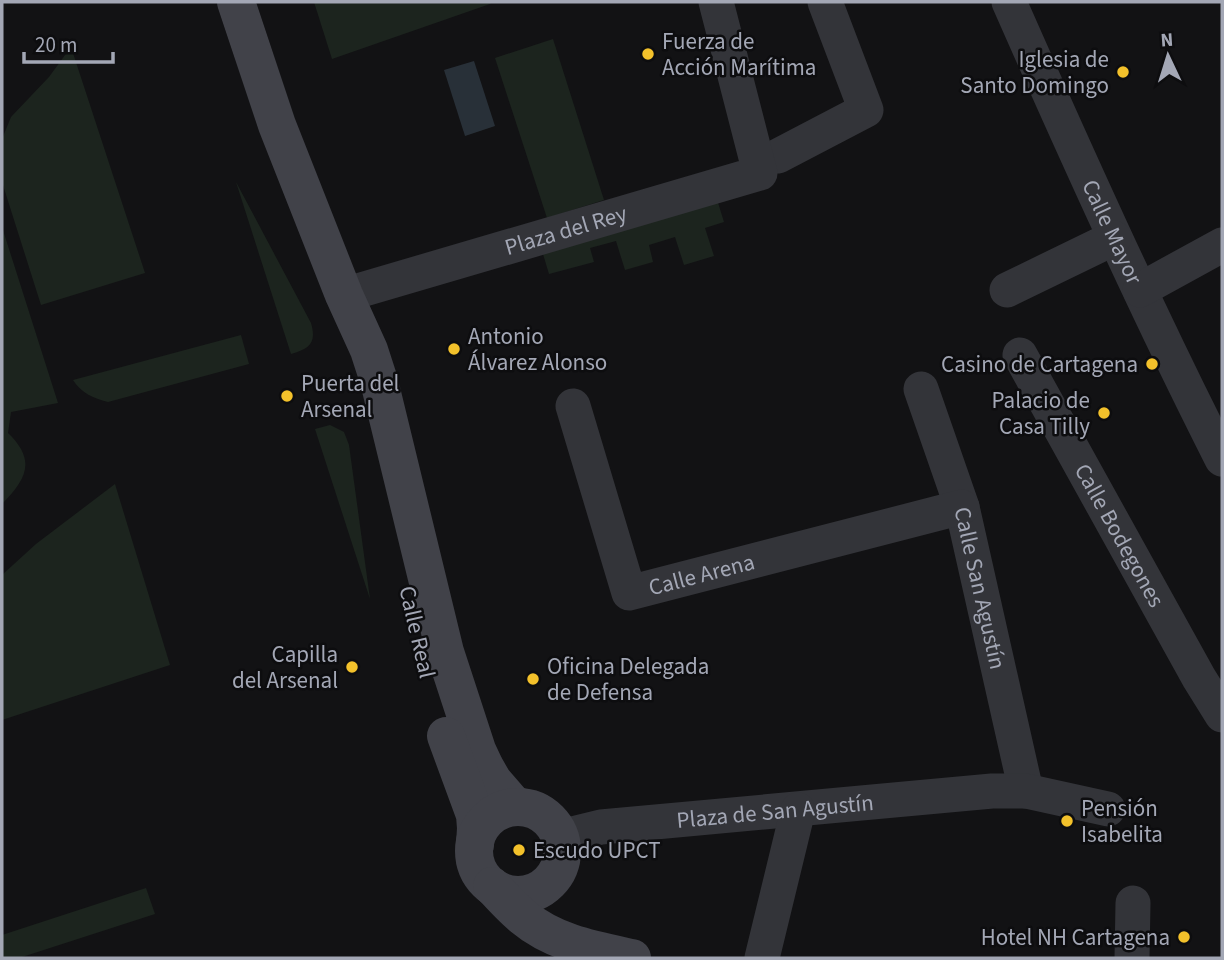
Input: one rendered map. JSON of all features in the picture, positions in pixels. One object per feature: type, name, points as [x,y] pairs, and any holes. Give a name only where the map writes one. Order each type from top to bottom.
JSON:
[{"type":"main road","name":"Calle Real","points":[[212,2],[249,117],[267,160],[344,295]]},
{"type":"main road","name":"Calle Real","points":[[236,2],[267,98],[344,295],[369,350],[379,381],[445,652],[477,750],[493,781],[512,803],[519,807]]},
{"type":"main road","name":"Calle Real","points":[[387,412],[411,616],[421,660],[453,758],[471,802],[476,828],[475,845]]},
{"type":"main road","points":[[519,807],[541,813],[555,827],[559,853],[555,894],[567,920],[588,940],[631,958],[566,941],[544,932],[524,918],[486,881],[478,868],[475,845],[482,824],[501,810],[519,807]]},
{"type":"main road","points":[[492,886],[506,893],[528,894],[544,887],[550,882],[559,853]]},
{"type":"street","points":[[716,2],[766,150],[866,110],[825,2]]},
{"type":"street","name":"Calle Mayor","points":[[1009,2],[1114,238],[1222,459]]},
{"type":"street","name":"Plaza del Rey","points":[[344,295],[760,173],[766,150]]},
{"type":"street","points":[[1007,290],[1114,238]]},
{"type":"street","points":[[1140,290],[1222,246]]},
{"type":"street","name":"Calle Bodegones","points":[[1020,355],[1222,715]]},
{"type":"street","name":"Calle San Agustín","points":[[921,389],[962,507],[1009,791]]},
{"type":"street","name":"Calle Arena","points":[[573,406],[629,593],[962,507]]},
{"type":"street","name":"Plaza de San Agustín","points":[[559,853],[601,827],[1009,791],[1108,809]]},
{"type":"street","points":[[762,958],[798,810]]},
{"type":"street","points":[[1132,958],[1133,903]]},
{"type":"shaded area","points":[[314,2],[492,2],[332,59]]},
{"type":"shaded area","points":[[553,39],[604,200],[547,218],[495,58]]},
{"type":"shaded area","points":[[71,47],[145,273],[41,305],[2,182],[2,139],[11,117],[49,77]]},
{"type":"shaded area","points":[[474,61],[495,126],[465,136],[444,70]]},
{"type":"shaded area","points":[[236,182],[311,323],[312,340],[303,350],[291,354]]},
{"type":"shaded area","points":[[715,193],[724,222],[705,228],[714,256],[684,265],[675,237],[649,245],[653,262],[625,270],[616,241],[590,248],[594,262],[549,274],[540,244]]},
{"type":"shaded area","points":[[2,227],[58,403],[11,412],[8,433],[23,452],[25,470],[17,486],[2,504]]},
{"type":"shaded area","points":[[241,335],[249,364],[108,402],[88,394],[73,380]]},
{"type":"shaded area","points":[[330,425],[344,432],[349,445],[370,599],[315,429]]},
{"type":"shaded area","points":[[115,484],[170,665],[2,720],[2,575],[36,544]]},
{"type":"shaded area","points":[[146,888],[155,914],[19,958],[2,958],[2,935]]},
{"type":"place","name":"Fuerza de Acción Marítima","points":[[648,54]]},
{"type":"place","name":"Iglesia de Santo Domingo","points":[[1123,72]]},
{"type":"place","name":"Antonio Álvarez Alonso","points":[[454,349]]},
{"type":"place","name":"Casino de Cartagena","points":[[1152,364]]},
{"type":"place","name":"Puerta del Arsenal","points":[[287,396]]},
{"type":"place","name":"Palacio de Casa Tilly","points":[[1104,413]]},
{"type":"place","name":"Capilla del Arsenal","points":[[352,667]]},
{"type":"place","name":"Oficina Delegada de Defensa","points":[[533,679]]},
{"type":"place","name":"Pensión Isabelita","points":[[1067,821]]},
{"type":"place","name":"Escudo UPCT","points":[[519,850]]},
{"type":"place","name":"Hotel NH Cartagena","points":[[1184,937]]}]
